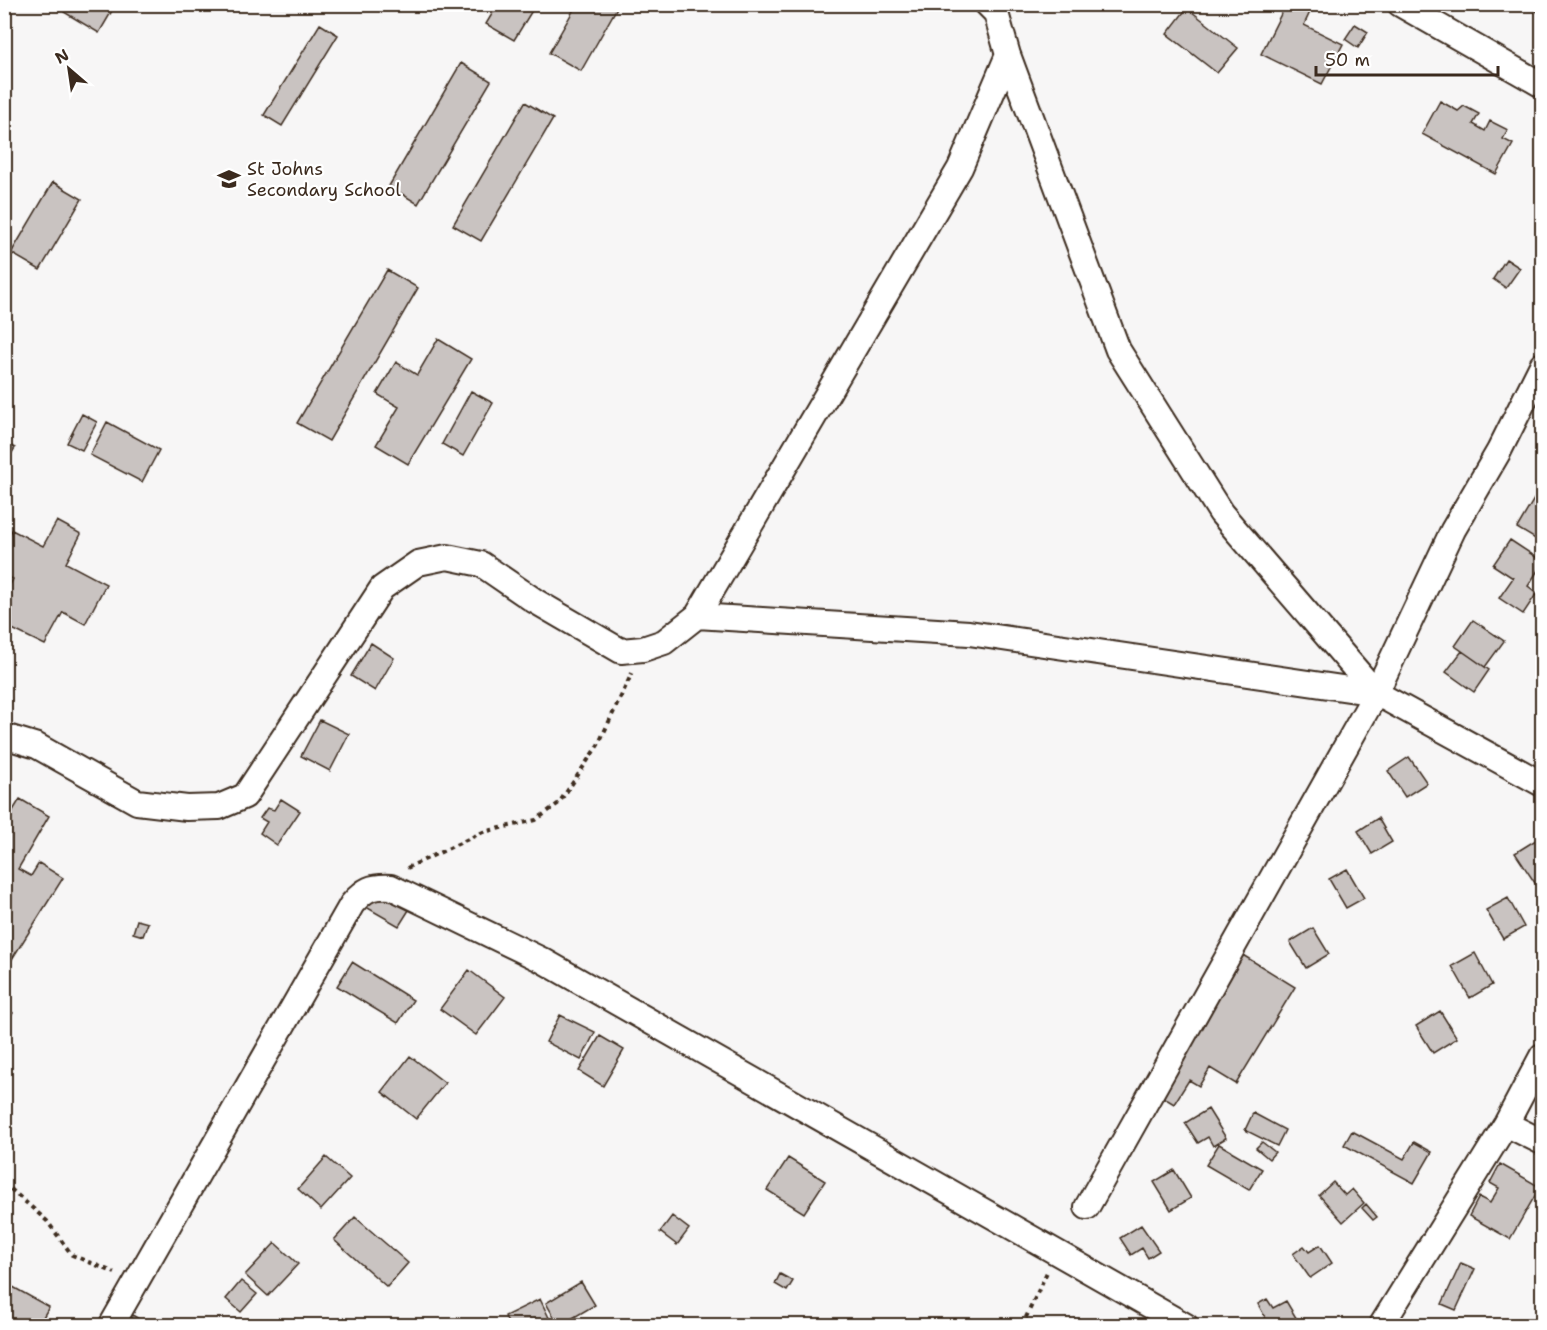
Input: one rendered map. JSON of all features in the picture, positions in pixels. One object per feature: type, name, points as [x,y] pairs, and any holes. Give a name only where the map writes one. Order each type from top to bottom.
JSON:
[{"type":"street","points":[[987,4],[996,13],[1008,55],[1118,351],[1221,513],[1376,693]]},
{"type":"street","points":[[1400,4],[1542,85]]},
{"type":"street","points":[[4,736],[37,746],[137,802],[187,808],[219,807],[245,796],[382,588],[418,563],[447,557],[481,564],[535,601],[621,651],[643,649],[664,642],[697,616],[960,168],[1008,55]]},
{"type":"street","points":[[1087,1207],[1376,693],[1453,530],[1499,451],[1542,365]]},
{"type":"street","points":[[697,616],[969,633],[1376,693],[1542,784]]},
{"type":"street","points":[[111,1326],[352,904],[361,894],[375,886],[391,887],[542,960],[1186,1326]]},
{"type":"street","points":[[1381,1326],[1506,1124],[1542,1056]]},
{"type":"street","points":[[1506,1124],[1542,1142]]},
{"type":"path","points":[[375,886],[415,863],[483,832],[536,820],[559,803],[598,745],[643,649]]},
{"type":"path","points":[[4,1183],[46,1221],[72,1256],[136,1281]]},
{"type":"path","points":[[1022,1326],[1055,1253]]},
{"type":"building","points":[[69,4],[116,4],[99,33],[64,12]]},
{"type":"building","points":[[498,4],[536,4],[514,40],[486,24]]},
{"type":"building","points":[[577,4],[619,4],[581,71],[549,53]]},
{"type":"building","points":[[1286,4],[1295,4],[1310,12],[1304,25],[1343,44],[1322,84],[1261,54]]},
{"type":"building","points":[[1526,4],[1542,4],[1542,15]]},
{"type":"building","points":[[1187,8],[1238,48],[1217,73],[1167,34]]},
{"type":"building","points":[[320,24],[338,35],[282,126],[264,115]]},
{"type":"building","points":[[1355,24],[1368,32],[1358,48],[1345,39]]},
{"type":"building","points":[[461,63],[491,81],[418,204],[389,186]]},
{"type":"building","points":[[1440,101],[1458,111],[1464,106],[1479,114],[1473,124],[1485,131],[1490,121],[1508,130],[1503,139],[1513,144],[1496,174],[1422,134]]},
{"type":"building","points":[[525,102],[553,119],[481,241],[453,225]]},
{"type":"building","points":[[53,182],[82,199],[40,270],[11,253]]},
{"type":"building","points":[[1506,259],[1520,268],[1506,288],[1493,279]]},
{"type":"building","points":[[387,270],[418,288],[329,441],[297,423]]},
{"type":"building","points":[[438,339],[471,359],[408,464],[376,445],[399,407],[377,394],[396,362],[417,375]]},
{"type":"building","points":[[471,391],[493,403],[463,456],[442,444]]},
{"type":"building","points":[[82,414],[97,422],[82,450],[67,443]]},
{"type":"building","points":[[107,422],[159,450],[142,482],[90,455]]},
{"type":"building","points":[[4,442],[15,448],[4,465]]},
{"type":"building","points":[[1542,493],[1542,543],[1517,528],[1534,499],[1538,502]]},
{"type":"building","points":[[57,521],[81,534],[66,563],[106,584],[85,624],[63,612],[45,645],[4,625],[4,596],[13,579],[4,575],[4,545],[12,530],[43,546]]},
{"type":"building","points":[[1510,540],[1542,561],[1528,586],[1537,593],[1523,614],[1499,598],[1513,578],[1493,565]]},
{"type":"building","points":[[1473,620],[1504,641],[1485,667],[1455,646]]},
{"type":"building","points":[[371,643],[394,658],[375,691],[351,676]]},
{"type":"building","points":[[1462,651],[1489,670],[1474,692],[1446,672]]},
{"type":"building","points":[[320,720],[349,734],[330,771],[301,756]]},
{"type":"building","points":[[1409,757],[1427,783],[1405,797],[1388,771]]},
{"type":"building","points":[[20,799],[49,816],[18,869],[31,876],[39,863],[63,878],[7,967],[4,966],[4,825]]},
{"type":"building","points":[[281,799],[300,811],[277,845],[260,833],[267,822],[260,818],[267,808],[274,810]]},
{"type":"building","points":[[1378,818],[1392,842],[1372,854],[1358,831]]},
{"type":"building","points":[[1539,838],[1542,843],[1542,879],[1535,883],[1515,853]]},
{"type":"building","points":[[1347,869],[1364,898],[1346,908],[1329,879]]},
{"type":"building","points":[[376,890],[409,910],[399,926],[366,907]]},
{"type":"building","points":[[1508,898],[1524,927],[1503,939],[1486,910]]},
{"type":"building","points":[[137,920],[148,923],[143,936],[133,933]]},
{"type":"building","points":[[1313,928],[1329,954],[1306,968],[1290,942]]},
{"type":"building","points":[[1475,953],[1492,985],[1470,998],[1452,966]]},
{"type":"building","points":[[1241,954],[1295,987],[1236,1084],[1210,1068],[1199,1086],[1189,1080],[1174,1104],[1156,1093]]},
{"type":"building","points":[[352,962],[413,1000],[398,1023],[337,986]]},
{"type":"building","points":[[469,970],[505,997],[476,1035],[440,1009]]},
{"type":"building","points":[[4,1007],[13,1013],[4,1025]]},
{"type":"building","points":[[1440,1011],[1457,1038],[1433,1053],[1416,1026]]},
{"type":"building","points":[[560,1015],[595,1032],[581,1060],[546,1042]]},
{"type":"building","points":[[600,1036],[624,1050],[603,1086],[579,1071]]},
{"type":"building","points":[[410,1056],[445,1083],[416,1119],[382,1092]]},
{"type":"building","points":[[1208,1109],[1226,1138],[1213,1146],[1208,1137],[1198,1143],[1185,1123]]},
{"type":"building","points":[[1253,1113],[1285,1130],[1277,1146],[1245,1130]]},
{"type":"building","points":[[1352,1131],[1404,1159],[1414,1142],[1432,1152],[1414,1183],[1344,1145]]},
{"type":"building","points":[[1262,1142],[1275,1152],[1269,1159],[1256,1148]]},
{"type":"building","points":[[1219,1144],[1262,1169],[1249,1190],[1206,1165]]},
{"type":"building","points":[[326,1157],[350,1178],[321,1210],[298,1189]]},
{"type":"building","points":[[788,1158],[825,1181],[804,1213],[767,1190]]},
{"type":"building","points":[[1500,1164],[1540,1187],[1510,1239],[1469,1216],[1479,1197],[1490,1203],[1499,1188],[1490,1183]]},
{"type":"building","points":[[1174,1170],[1191,1198],[1171,1210],[1154,1182]]},
{"type":"building","points":[[1333,1182],[1345,1195],[1352,1189],[1364,1203],[1343,1222],[1319,1195]]},
{"type":"building","points":[[1366,1204],[1377,1217],[1373,1220],[1362,1208]]},
{"type":"building","points":[[672,1216],[689,1229],[677,1245],[660,1232]]},
{"type":"building","points":[[355,1217],[408,1263],[387,1287],[334,1240]]},
{"type":"building","points":[[1141,1225],[1159,1251],[1148,1258],[1142,1248],[1131,1255],[1120,1238]]},
{"type":"building","points":[[275,1243],[298,1264],[268,1296],[245,1275]]},
{"type":"building","points":[[1320,1245],[1332,1263],[1310,1278],[1293,1254],[1304,1246],[1309,1252]]},
{"type":"building","points":[[1461,1263],[1475,1269],[1456,1310],[1442,1304]]},
{"type":"building","points":[[780,1274],[793,1281],[787,1291],[775,1284]]},
{"type":"building","points":[[241,1281],[257,1294],[241,1312],[226,1299]]},
{"type":"building","points":[[4,1282],[49,1307],[38,1326],[4,1326]]},
{"type":"building","points":[[581,1282],[595,1305],[559,1326],[546,1303]]},
{"type":"building","points":[[540,1299],[553,1326],[509,1326],[505,1316]]},
{"type":"building","points":[[1267,1299],[1273,1308],[1286,1301],[1298,1321],[1290,1326],[1270,1326],[1258,1304]]},
{"type":"building","points":[[126,1311],[150,1326],[116,1326]]},
{"type":"place","name":"St Johns Secondary School","points":[[229,179]]}]
